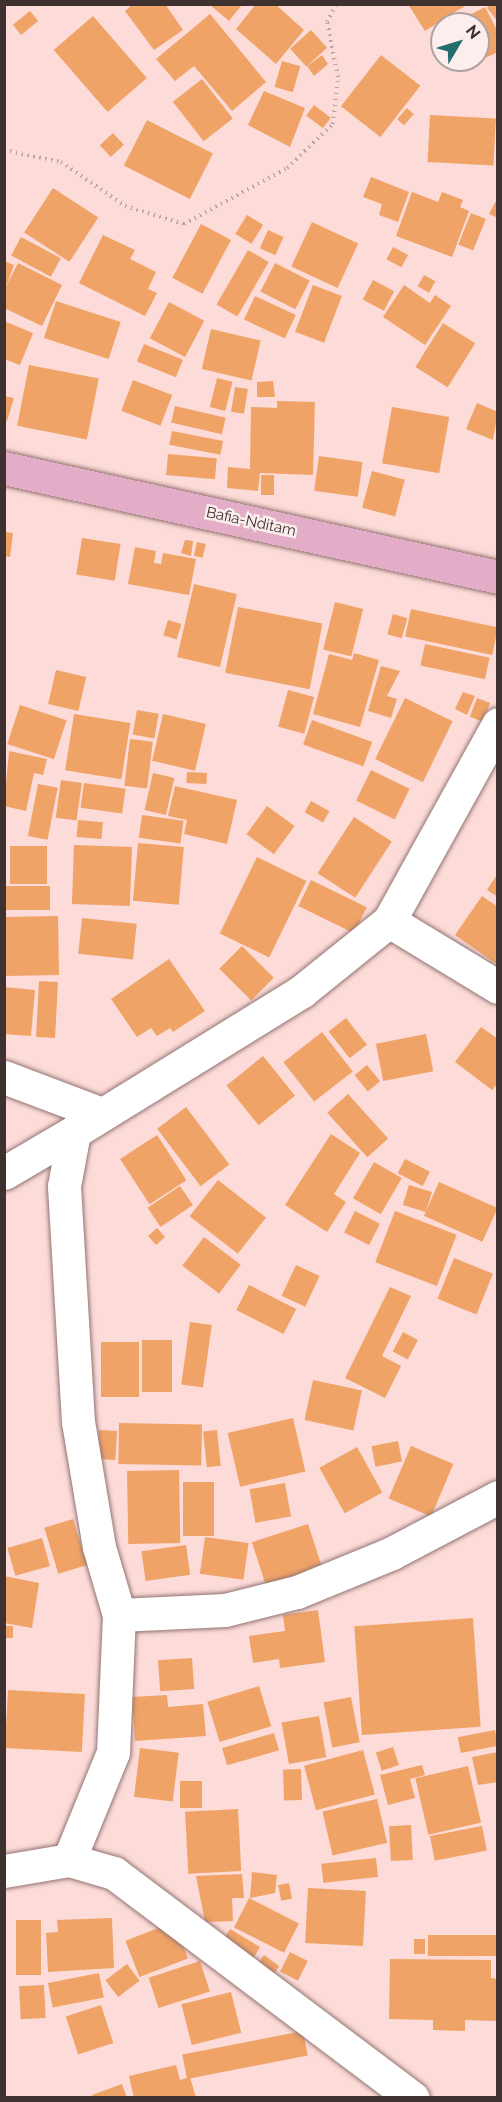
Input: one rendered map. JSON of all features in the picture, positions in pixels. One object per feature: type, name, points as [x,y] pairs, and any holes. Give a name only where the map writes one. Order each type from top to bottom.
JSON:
[{"type":"main road","name":"Bafia-Nditam","points":[[4,468],[498,577]]},
{"type":"street","points":[[4,1173],[302,991],[389,921],[498,724]]},
{"type":"street","points":[[389,921],[498,987]]},
{"type":"street","points":[[4,1077],[102,1114]]},
{"type":"street","points":[[69,1860],[113,1752],[119,1615],[99,1547],[78,1422],[64,1186],[74,1132]]},
{"type":"street","points":[[119,1615],[225,1610],[297,1592],[392,1553],[498,1497]]},
{"type":"street","points":[[4,1870],[69,1860],[114,1873],[165,1906],[413,2097]]},
{"type":"path","points":[[4,150],[61,162],[125,206],[184,224],[287,168],[333,124],[338,77],[327,22],[336,4]]},
{"type":"building","points":[[133,4],[165,4],[183,30],[154,50],[125,11]]},
{"type":"building","points":[[209,4],[239,4],[241,6],[229,21]]},
{"type":"building","points":[[256,4],[275,4],[304,30],[276,64],[236,29]]},
{"type":"building","points":[[408,4],[468,4],[455,12],[430,12],[430,28],[425,31]]},
{"type":"building","points":[[491,4],[498,4],[498,22],[487,8]]},
{"type":"building","points":[[485,7],[488,12],[475,12]]},
{"type":"building","points":[[30,11],[38,21],[21,35],[13,25]]},
{"type":"building","points":[[210,14],[266,82],[232,111],[194,66],[175,81],[156,59]]},
{"type":"building","points":[[93,16],[147,78],[108,112],[54,50]]},
{"type":"building","points":[[490,17],[498,32],[498,52],[490,56]]},
{"type":"building","points":[[311,30],[327,48],[306,67],[290,49]]},
{"type":"building","points":[[322,55],[328,64],[314,76],[307,66]]},
{"type":"building","points":[[381,55],[420,86],[380,137],[341,106]]},
{"type":"building","points":[[282,61],[300,66],[293,92],[275,87]]},
{"type":"building","points":[[202,79],[233,118],[204,141],[173,102]]},
{"type":"building","points":[[264,91],[305,108],[290,147],[248,125]]},
{"type":"building","points":[[314,105],[331,118],[323,128],[306,115]]},
{"type":"building","points":[[407,108],[414,114],[404,125],[397,119]]},
{"type":"building","points":[[430,115],[496,118],[493,165],[428,162]]},
{"type":"building","points":[[147,120],[213,154],[190,199],[124,165]]},
{"type":"building","points":[[113,133],[124,145],[111,157],[100,145]]},
{"type":"building","points":[[371,177],[409,192],[398,222],[379,215],[382,204],[363,197]]},
{"type":"building","points":[[53,188],[98,217],[69,262],[24,232]]},
{"type":"building","points":[[412,192],[438,202],[442,192],[463,200],[460,207],[469,211],[452,257],[396,236]]},
{"type":"building","points":[[498,197],[498,218],[489,214]]},
{"type":"building","points":[[471,213],[486,219],[473,251],[458,245]]},
{"type":"building","points":[[247,215],[263,225],[251,244],[235,234]]},
{"type":"building","points":[[312,222],[358,244],[338,288],[291,266]]},
{"type":"building","points":[[201,224],[231,240],[202,294],[172,278]]},
{"type":"building","points":[[268,230],[284,237],[275,255],[260,248]]},
{"type":"building","points":[[103,235],[135,250],[130,259],[156,272],[148,289],[157,293],[145,316],[79,283]]},
{"type":"building","points":[[21,237],[61,258],[51,277],[11,256]]},
{"type":"building","points":[[393,247],[408,255],[401,267],[386,259]]},
{"type":"building","points":[[248,250],[269,262],[237,317],[217,305]]},
{"type":"building","points":[[4,261],[14,265],[7,284],[4,283]]},
{"type":"building","points":[[18,263],[62,285],[42,326],[4,308],[4,290]]},
{"type":"building","points":[[275,263],[310,281],[295,309],[260,292]]},
{"type":"building","points":[[424,275],[435,281],[429,293],[418,286]]},
{"type":"building","points":[[373,280],[394,291],[384,311],[363,299]]},
{"type":"building","points":[[313,285],[342,296],[324,343],[295,332]]},
{"type":"building","points":[[404,285],[430,303],[435,295],[451,306],[425,345],[383,317]]},
{"type":"building","points":[[255,296],[296,315],[285,339],[244,320]]},
{"type":"building","points":[[56,301],[121,322],[109,359],[44,338]]},
{"type":"building","points":[[169,302],[204,321],[185,357],[150,338]]},
{"type":"building","points":[[4,321],[33,333],[20,365],[4,359]]},
{"type":"building","points":[[443,323],[475,343],[448,387],[415,367]]},
{"type":"building","points":[[211,329],[261,340],[251,380],[202,369]]},
{"type":"building","points":[[144,344],[183,360],[176,377],[137,362]]},
{"type":"building","points":[[29,365],[99,379],[87,439],[17,426]]},
{"type":"building","points":[[217,378],[233,382],[225,411],[210,407]]},
{"type":"building","points":[[133,380],[172,395],[160,426],[121,411]]},
{"type":"building","points":[[273,381],[275,397],[257,397],[257,382]]},
{"type":"building","points":[[235,387],[248,389],[244,414],[231,412]]},
{"type":"building","points":[[4,396],[14,398],[7,421],[4,420]]},
{"type":"building","points":[[277,401],[315,402],[313,475],[260,473],[258,491],[227,488],[228,467],[250,469],[251,407],[277,408]]},
{"type":"building","points":[[477,403],[498,412],[493,440],[466,429]]},
{"type":"building","points":[[175,406],[226,418],[222,434],[171,423]]},
{"type":"building","points":[[392,407],[449,417],[439,473],[382,463]]},
{"type":"building","points":[[172,431],[223,441],[220,455],[169,445]]},
{"type":"building","points":[[168,454],[217,458],[215,479],[166,475]]},
{"type":"building","points":[[319,456],[363,462],[358,497],[314,491]]},
{"type":"building","points":[[372,471],[405,480],[395,517],[362,508]]},
{"type":"building","points":[[261,475],[274,475],[274,495],[261,495]]},
{"type":"building","points":[[4,532],[13,533],[10,557],[4,556]]},
{"type":"building","points":[[82,538],[121,544],[115,581],[76,575]]},
{"type":"building","points":[[185,540],[193,541],[191,556],[181,553]]},
{"type":"building","points":[[197,542],[206,544],[203,558],[194,556]]},
{"type":"building","points":[[135,547],[156,551],[154,563],[161,564],[163,553],[196,559],[189,595],[128,584]]},
{"type":"building","points":[[194,584],[237,594],[220,667],[177,657]]},
{"type":"building","points":[[335,602],[363,609],[351,657],[323,650]]},
{"type":"building","points":[[238,607],[322,623],[310,689],[225,673]]},
{"type":"building","points":[[411,609],[498,627],[492,655],[405,636]]},
{"type":"building","points":[[393,614],[407,618],[402,638],[387,634]]},
{"type":"building","points":[[168,620],[181,624],[177,639],[163,635]]},
{"type":"building","points":[[425,644],[490,658],[485,679],[420,666]]},
{"type":"building","points":[[354,653],[379,660],[360,727],[313,714],[329,654],[352,660]]},
{"type":"building","points":[[381,666],[400,671],[387,696],[397,699],[391,718],[368,711]]},
{"type":"building","points":[[56,670],[86,677],[78,711],[48,704]]},
{"type":"building","points":[[288,690],[314,697],[304,734],[278,727]]},
{"type":"building","points":[[463,692],[475,696],[467,715],[455,709]]},
{"type":"building","points":[[405,698],[453,721],[423,782],[375,759]]},
{"type":"building","points":[[477,698],[490,703],[483,722],[470,717]]},
{"type":"building","points":[[20,705],[67,720],[54,759],[7,744]]},
{"type":"building","points":[[137,710],[159,714],[154,738],[133,735]]},
{"type":"building","points":[[74,714],[130,723],[121,779],[65,770]]},
{"type":"building","points":[[163,714],[206,724],[195,771],[152,761]]},
{"type":"building","points":[[312,720],[372,742],[363,766],[303,744]]},
{"type":"building","points":[[130,739],[153,742],[147,788],[124,786]]},
{"type":"building","points":[[9,751],[47,759],[43,775],[34,773],[26,811],[4,806]]},
{"type":"building","points":[[371,770],[410,789],[395,819],[356,801]]},
{"type":"building","points":[[187,772],[207,773],[206,784],[186,783]]},
{"type":"building","points":[[153,773],[174,778],[166,815],[144,810]]},
{"type":"building","points":[[61,780],[82,783],[77,821],[56,818]]},
{"type":"building","points":[[84,783],[126,789],[122,814],[81,808]]},
{"type":"building","points":[[38,784],[58,788],[48,840],[28,836]]},
{"type":"building","points":[[175,786],[237,800],[227,844],[184,834],[187,820],[168,816]]},
{"type":"building","points":[[311,801],[329,811],[323,823],[305,812]]},
{"type":"building","points":[[267,806],[295,826],[274,854],[246,834]]},
{"type":"building","points":[[142,815],[184,821],[180,844],[139,838]]},
{"type":"building","points":[[354,817],[392,842],[355,898],[318,873]]},
{"type":"building","points":[[78,820],[103,822],[101,839],[77,837]]},
{"type":"building","points":[[138,843],[184,847],[179,905],[133,901]]},
{"type":"building","points":[[74,845],[132,847],[130,906],[72,904]]},
{"type":"building","points":[[10,846],[47,846],[47,884],[10,884]]},
{"type":"building","points":[[257,857],[306,881],[269,958],[220,933]]},
{"type":"building","points":[[498,873],[498,897],[487,890]]},
{"type":"building","points":[[311,880],[367,907],[354,933],[298,906]]},
{"type":"building","points":[[4,886],[50,886],[50,910],[4,910]]},
{"type":"building","points":[[482,896],[498,907],[498,965],[455,935]]},
{"type":"building","points":[[58,916],[59,975],[5,976],[4,917]]},
{"type":"building","points":[[82,918],[137,924],[133,960],[78,954]]},
{"type":"building","points":[[242,946],[274,978],[251,1000],[219,969]]},
{"type":"building","points":[[169,959],[205,1011],[173,1032],[170,1028],[157,1036],[151,1028],[137,1037],[111,999]]},
{"type":"building","points":[[39,981],[58,982],[55,1038],[36,1037]]},
{"type":"building","points":[[4,987],[35,990],[31,1036],[4,1034]]},
{"type":"building","points":[[346,1018],[367,1045],[350,1058],[329,1032]]},
{"type":"building","points":[[481,1027],[498,1039],[498,1083],[492,1090],[455,1062]]},
{"type":"building","points":[[322,1032],[353,1071],[314,1102],[283,1062]]},
{"type":"building","points":[[426,1034],[433,1071],[383,1081],[376,1044]]},
{"type":"building","points":[[263,1056],[295,1096],[259,1125],[226,1086]]},
{"type":"building","points":[[367,1065],[380,1081],[368,1091],[355,1075]]},
{"type":"building","points":[[348,1094],[388,1139],[367,1157],[327,1113]]},
{"type":"building","points":[[186,1107],[229,1165],[201,1186],[157,1129]]},
{"type":"building","points":[[331,1134],[360,1153],[334,1194],[346,1202],[327,1232],[285,1205]]},
{"type":"building","points":[[157,1135],[186,1180],[150,1204],[120,1159]]},
{"type":"building","points":[[405,1159],[430,1172],[423,1186],[398,1173]]},
{"type":"building","points":[[374,1162],[402,1178],[381,1214],[353,1198]]},
{"type":"building","points":[[218,1180],[266,1218],[238,1254],[190,1216]]},
{"type":"building","points":[[439,1182],[497,1208],[482,1242],[424,1216]]},
{"type":"building","points":[[409,1185],[432,1192],[426,1212],[403,1205]]},
{"type":"building","points":[[180,1186],[193,1205],[161,1227],[148,1208]]},
{"type":"building","points":[[355,1211],[380,1224],[369,1245],[344,1232]]},
{"type":"building","points":[[395,1211],[457,1235],[437,1286],[375,1262]]},
{"type":"building","points":[[157,1228],[165,1237],[156,1245],[148,1236]]},
{"type":"building","points":[[204,1237],[241,1265],[219,1293],[182,1266]]},
{"type":"building","points":[[454,1258],[493,1274],[476,1315],[438,1299]]},
{"type":"building","points":[[296,1265],[320,1276],[305,1307],[282,1296]]},
{"type":"building","points":[[249,1285],[296,1309],[284,1334],[236,1310]]},
{"type":"building","points":[[390,1287],[411,1296],[382,1356],[401,1366],[385,1398],[345,1378]]},
{"type":"building","points":[[190,1322],[212,1325],[203,1387],[181,1384]]},
{"type":"building","points":[[403,1332],[418,1340],[408,1359],[393,1351]]},
{"type":"building","points":[[142,1340],[172,1340],[172,1392],[142,1392]]},
{"type":"building","points":[[101,1342],[139,1342],[139,1397],[101,1397]]},
{"type":"building","points":[[313,1380],[362,1390],[353,1430],[304,1420]]},
{"type":"building","points":[[293,1418],[305,1472],[240,1487],[228,1433]]},
{"type":"building","points":[[119,1423],[202,1424],[201,1465],[118,1464]]},
{"type":"building","points":[[99,1430],[117,1431],[115,1460],[97,1459]]},
{"type":"building","points":[[217,1430],[221,1466],[207,1467],[203,1431]]},
{"type":"building","points":[[398,1441],[402,1462],[376,1467],[371,1446]]},
{"type":"building","points":[[411,1446],[453,1464],[431,1516],[389,1498]]},
{"type":"building","points":[[357,1447],[382,1492],[345,1513],[319,1468]]},
{"type":"building","points":[[179,1470],[180,1543],[128,1544],[127,1471]]},
{"type":"building","points":[[183,1482],[214,1482],[214,1536],[183,1536]]},
{"type":"building","points":[[285,1483],[291,1516],[255,1523],[250,1489]]},
{"type":"building","points":[[73,1519],[87,1565],[58,1574],[44,1528]]},
{"type":"building","points":[[308,1524],[322,1567],[266,1585],[252,1542]]},
{"type":"building","points":[[205,1537],[249,1543],[243,1580],[200,1574]]},
{"type":"building","points":[[42,1538],[50,1566],[15,1576],[7,1548]]},
{"type":"building","points":[[186,1545],[190,1575],[146,1581],[141,1551]]},
{"type":"building","points":[[4,1576],[39,1583],[32,1628],[4,1623]]},
{"type":"building","points":[[318,1610],[325,1662],[280,1668],[279,1659],[253,1663],[249,1636],[285,1631],[283,1615]]},
{"type":"building","points":[[473,1618],[481,1727],[362,1735],[354,1626]]},
{"type":"building","points":[[4,1626],[13,1626],[13,1638],[4,1638]]},
{"type":"building","points":[[192,1658],[194,1689],[160,1691],[158,1660]]},
{"type":"building","points":[[259,1686],[271,1726],[220,1742],[207,1702]]},
{"type":"building","points":[[8,1690],[85,1694],[82,1752],[5,1748]]},
{"type":"building","points":[[167,1695],[168,1707],[203,1704],[206,1736],[135,1741],[132,1697]]},
{"type":"building","points":[[351,1697],[360,1742],[332,1747],[324,1702]]},
{"type":"building","points":[[319,1716],[326,1757],[289,1764],[282,1723]]},
{"type":"building","points":[[495,1730],[498,1746],[461,1753],[458,1737]]},
{"type":"building","points":[[274,1733],[279,1750],[227,1765],[222,1748]]},
{"type":"building","points":[[393,1747],[399,1765],[382,1771],[376,1753]]},
{"type":"building","points":[[140,1748],[179,1753],[173,1801],[134,1797]]},
{"type":"building","points":[[363,1750],[375,1794],[316,1810],[304,1766]]},
{"type":"building","points":[[498,1752],[498,1782],[478,1785],[472,1757]]},
{"type":"building","points":[[422,1765],[425,1775],[410,1779],[415,1798],[388,1805],[380,1775]]},
{"type":"building","points":[[468,1766],[481,1823],[428,1835],[415,1778]]},
{"type":"building","points":[[301,1769],[302,1800],[284,1801],[283,1770]]},
{"type":"building","points":[[180,1781],[202,1781],[202,1808],[180,1808]]},
{"type":"building","points":[[377,1799],[387,1843],[333,1855],[322,1812]]},
{"type":"building","points":[[238,1809],[241,1871],[188,1874],[185,1812]]},
{"type":"building","points":[[411,1825],[413,1860],[391,1861],[389,1826]]},
{"type":"building","points":[[482,1826],[487,1851],[435,1861],[430,1836]]},
{"type":"building","points":[[376,1858],[378,1877],[323,1883],[321,1864]]},
{"type":"building","points":[[252,1872],[277,1875],[275,1893],[250,1898]]},
{"type":"building","points":[[242,1874],[244,1898],[232,1898],[233,1921],[205,1922],[196,1876]]},
{"type":"building","points":[[289,1883],[292,1899],[281,1901],[278,1885]]},
{"type":"building","points":[[308,1888],[366,1891],[363,1946],[305,1943]]},
{"type":"building","points":[[249,1898],[299,1923],[284,1953],[234,1927]]},
{"type":"building","points":[[112,1918],[114,1968],[48,1972],[46,1933],[58,1932],[57,1920]]},
{"type":"building","points":[[16,1920],[41,1920],[41,1975],[16,1975]]},
{"type":"building","points":[[174,1922],[188,1958],[139,1977],[125,1941]]},
{"type":"building","points":[[230,1929],[260,1947],[247,1969],[217,1951]]},
{"type":"building","points":[[428,1935],[497,1935],[497,1956],[428,1956]]},
{"type":"building","points":[[414,1939],[425,1939],[425,1954],[414,1954]]},
{"type":"building","points":[[290,1952],[308,1961],[298,1981],[280,1972]]},
{"type":"building","points":[[264,1955],[279,1966],[265,1986],[249,1975]]},
{"type":"building","points":[[390,1959],[491,1960],[491,1978],[498,1979],[498,2021],[465,2020],[465,2031],[433,2030],[433,2020],[389,2019]]},
{"type":"building","points":[[200,1961],[210,1991],[159,2008],[149,1978]]},
{"type":"building","points":[[127,1964],[140,1981],[118,1997],[105,1980]]},
{"type":"building","points":[[99,1973],[104,1998],[53,2007],[48,1983]]},
{"type":"building","points":[[44,1985],[46,2018],[21,2019],[19,1986]]},
{"type":"building","points":[[231,1992],[241,2033],[192,2045],[182,2004]]},
{"type":"building","points":[[101,2005],[113,2043],[78,2054],[66,2016]]},
{"type":"building","points":[[303,2031],[308,2056],[187,2079],[182,2054]]},
{"type":"building","points":[[176,2065],[180,2080],[190,2077],[196,2098],[134,2098],[129,2076]]},
{"type":"building","points":[[122,2084],[127,2098],[93,2098],[92,2095]]}]
